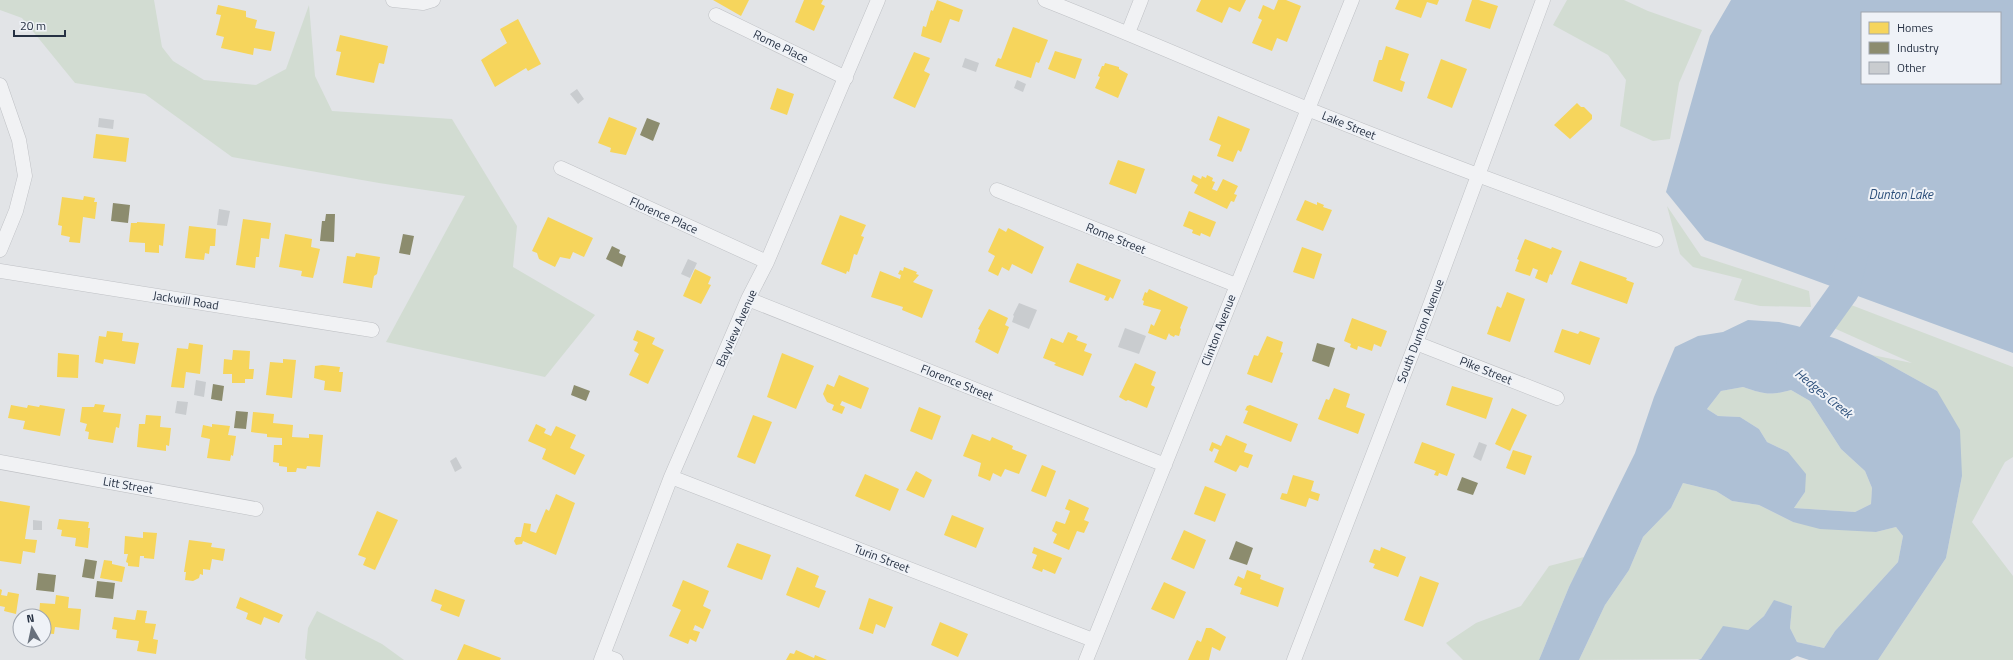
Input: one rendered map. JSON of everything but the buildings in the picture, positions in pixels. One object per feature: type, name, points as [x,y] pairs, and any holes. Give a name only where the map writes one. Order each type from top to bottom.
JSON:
[{"type":"street","points":[[393,0],[423,3],[433,0]]},
{"type":"street","name":"Bayview Avenue","points":[[607,658],[671,477],[748,299],[767,262],[878,0]]},
{"type":"street","name":"Lake Street","points":[[1046,0],[1309,110],[1478,176],[1656,240]]},
{"type":"street","points":[[1128,33],[1141,0]]},
{"type":"street","name":"Clinton Avenue","points":[[1086,660],[1236,285],[1309,110],[1352,0]]},
{"type":"street","name":"South Dunton Avenue","points":[[1294,660],[1416,343],[1543,0]]},
{"type":"street","name":"Rome Place","points":[[716,15],[846,78]]},
{"type":"street","points":[[0,84],[19,140],[25,176],[16,211],[0,250]]},
{"type":"street","name":"Florence Place","points":[[561,168],[767,262]]},
{"type":"street","name":"Rome Street","points":[[997,190],[1236,285]]},
{"type":"street","name":"Jackwill Road","points":[[0,271],[372,330]]},
{"type":"street","name":"Florence Street","points":[[748,299],[1165,465]]},
{"type":"street","name":"Pike Street","points":[[1416,343],[1557,398]]},
{"type":"street","name":"Litt Street","points":[[0,462],[256,509]]},
{"type":"street","name":"Turin Street","points":[[671,477],[1094,640]]},
{"type":"shaded area","points":[[0,0],[154,0],[162,47],[173,61],[204,80],[256,85],[286,69],[309,5],[315,76],[332,111],[452,119],[517,226],[513,267],[595,315],[545,377],[386,342],[465,196],[379,183],[232,157],[145,94],[75,83],[22,18],[0,10]]},
{"type":"shaded area","points":[[1567,0],[1624,0],[1648,11],[1702,30],[1679,83],[1670,139],[1653,141],[1620,126],[1626,80],[1608,55],[1553,25]]},
{"type":"shaded area","points":[[1667,206],[1701,256],[1809,291],[1811,307],[1760,306],[1734,300],[1742,279],[1693,267],[1680,254]]},
{"type":"shaded area","points":[[1846,303],[2013,367],[2013,457],[2005,462],[1972,522],[2013,576],[2013,660],[1878,660],[1946,558],[1962,476],[1937,391],[1872,355],[1912,363],[1827,325],[1834,314]]},
{"type":"shaded area","points":[[1743,387],[1772,394],[1791,390],[1810,401],[1841,449],[1865,471],[1872,488],[1871,504],[1855,512],[1794,508],[1805,492],[1788,452],[1767,442],[1759,429],[1740,417],[1718,416],[1707,409],[1721,391]]},
{"type":"shaded area","points":[[1683,483],[1716,491],[1732,501],[1759,505],[1793,522],[1876,532],[1896,527],[1903,536],[1898,562],[1835,631],[1824,648],[1797,642],[1790,628],[1792,606],[1774,601],[1764,616],[1748,630],[1723,627],[1701,659],[1579,660],[1605,605],[1629,570],[1643,537],[1671,508]]},
{"type":"shaded area","points":[[1584,557],[1569,587],[1539,660],[1463,660],[1446,643],[1476,623],[1521,606],[1549,566]]},
{"type":"shaded area","points":[[317,611],[382,644],[404,660],[307,660],[305,658],[308,628]]},
{"type":"water","name":"Dunton Lake","points":[[1731,0],[2013,0],[2013,353],[1705,240],[1666,192],[1710,36]]},
{"type":"water","points":[[1748,320],[1779,322],[1797,326],[1837,339],[1872,355],[1937,391],[1960,430],[1962,476],[1946,558],[1878,660],[1809,660],[1797,656],[1790,660],[1698,660],[1701,659],[1723,626],[1748,630],[1764,616],[1774,600],[1792,606],[1790,628],[1797,642],[1824,648],[1835,631],[1898,562],[1903,536],[1896,527],[1876,532],[1820,529],[1793,522],[1759,505],[1732,501],[1716,491],[1683,483],[1671,508],[1643,537],[1629,570],[1605,605],[1579,660],[1539,660],[1569,587],[1635,453],[1654,397],[1675,347],[1698,336],[1723,332]],"holes":[[[1743,387],[1762,393],[1772,394],[1791,390],[1810,401],[1841,449],[1865,471],[1872,488],[1871,504],[1855,512],[1794,508],[1805,492],[1806,474],[1788,452],[1767,442],[1759,429],[1740,417],[1718,416],[1707,409],[1721,391]]]},
{"type":"waterway","name":"Hedges Creek","points":[[1791,365],[1844,291],[1854,251]]}]
